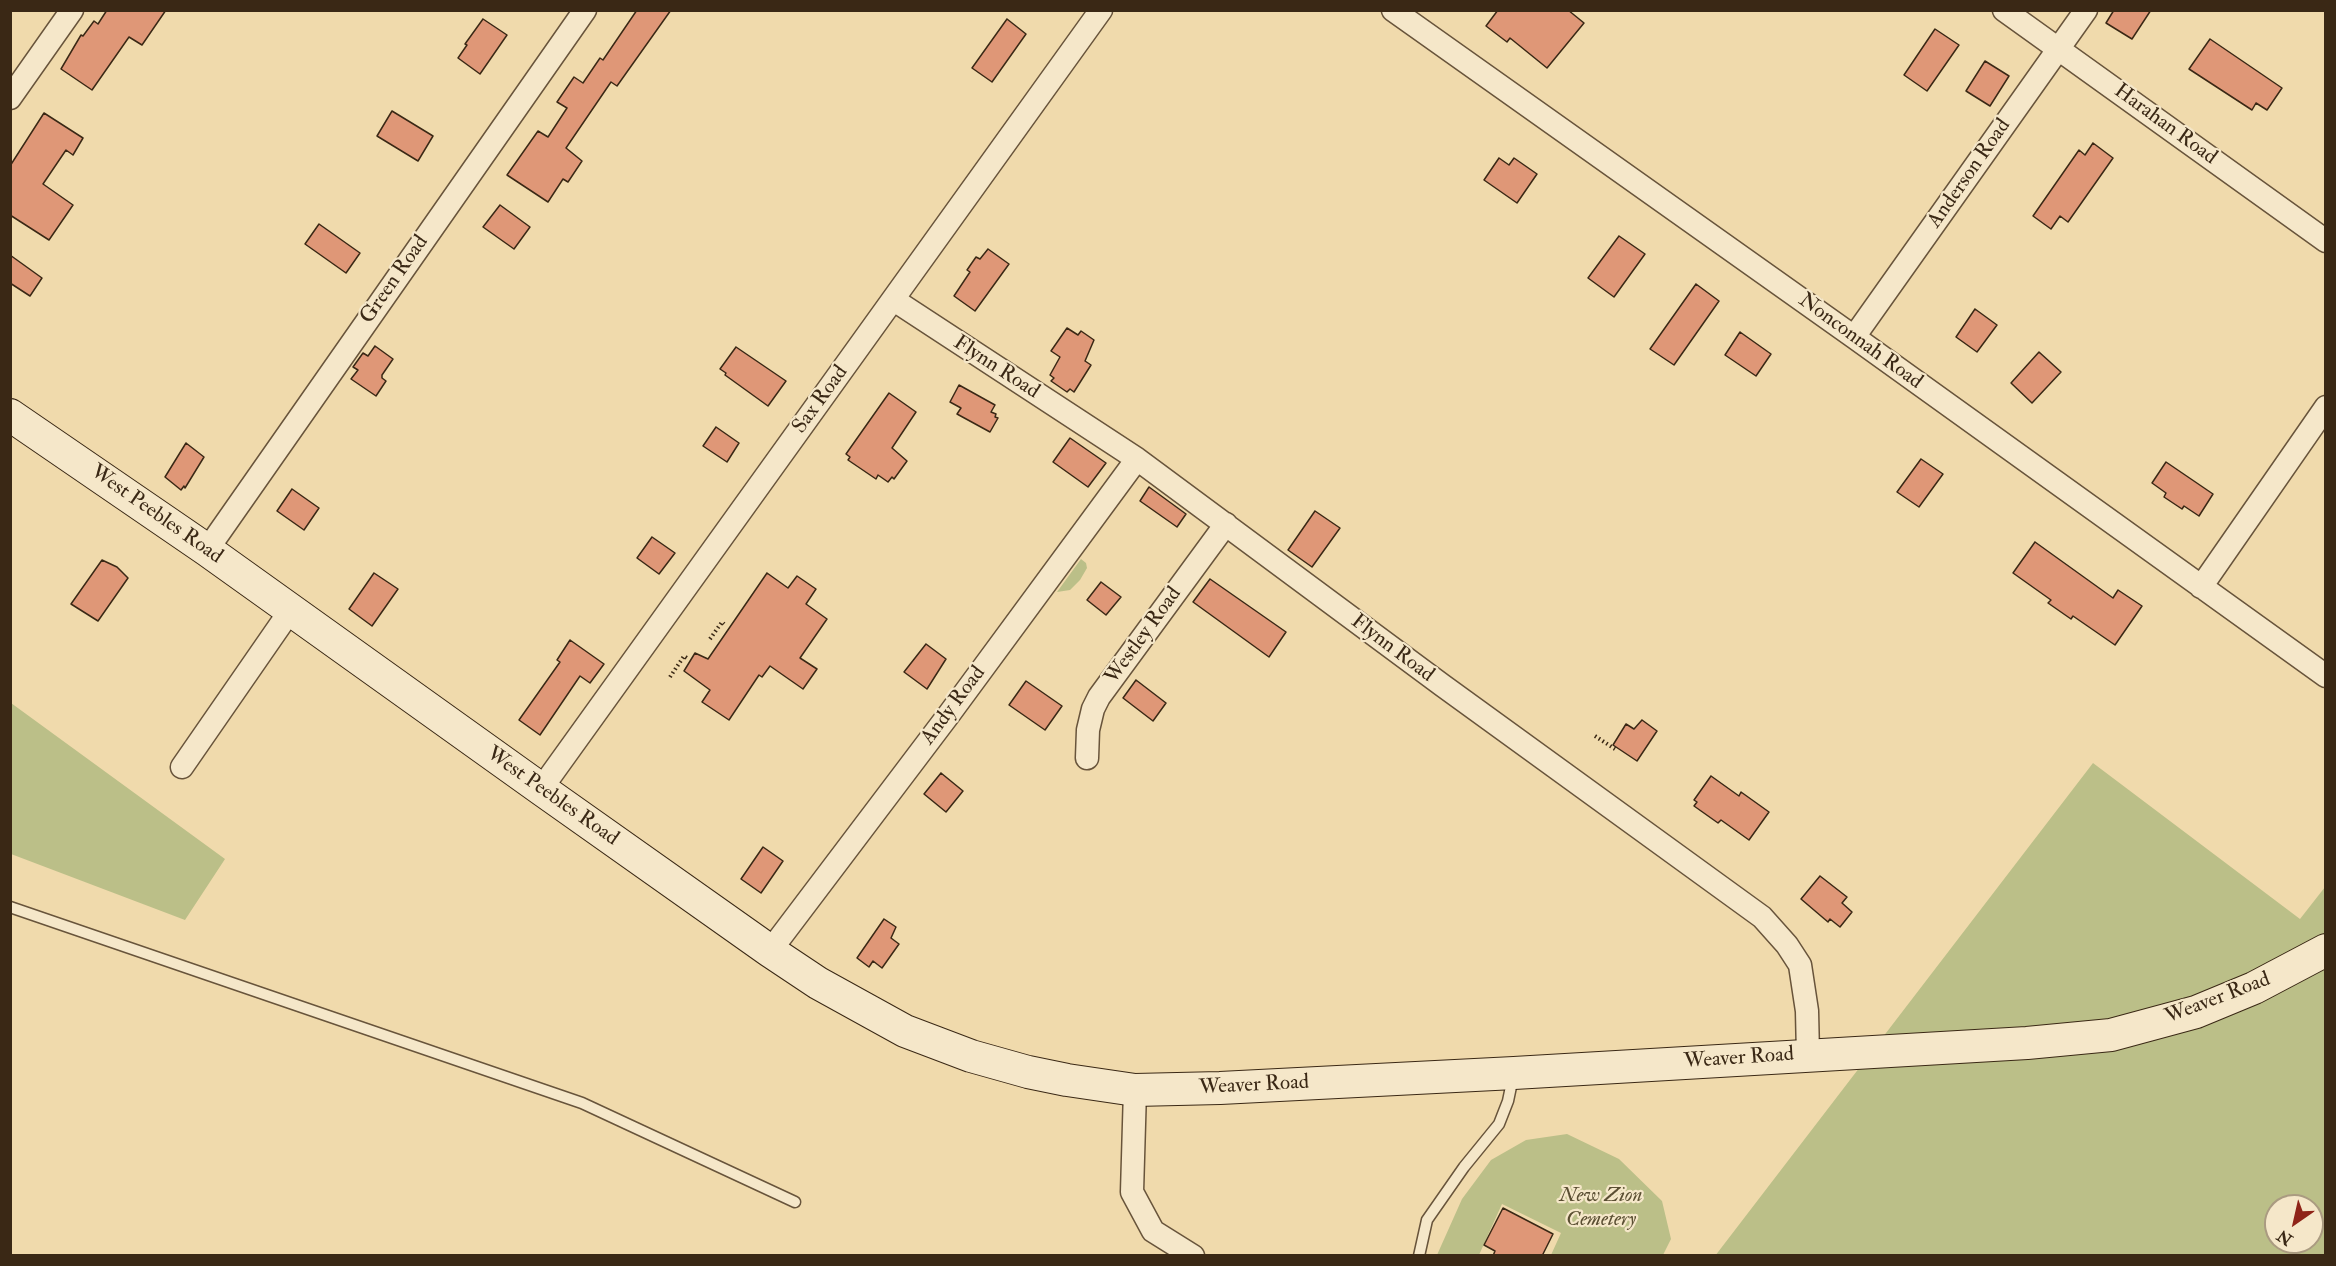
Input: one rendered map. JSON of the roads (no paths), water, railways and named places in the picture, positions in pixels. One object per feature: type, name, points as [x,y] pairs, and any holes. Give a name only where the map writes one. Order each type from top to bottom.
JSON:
[{"type":"main road","name":"West Peebles Road","points":[[10,415],[207,550],[770,951],[871,1013],[944,1046],[1038,1074],[1135,1090]]},
{"type":"main road","name":"Weaver Road","points":[[1135,1090],[1514,1073],[2027,1043],[2111,1035],[2196,1012],[2254,988],[2325,950]]},
{"type":"street","points":[[10,98],[72,10]]},
{"type":"street","name":"Green Road","points":[[207,550],[585,10]]},
{"type":"street","name":"Sax Road","points":[[541,789],[1101,10]]},
{"type":"street","name":"Nonconnah Road","points":[[1393,10],[1854,337],[2325,676]]},
{"type":"street","name":"Harahan Road","points":[[2004,10],[2325,240]]},
{"type":"street","name":"Anderson Road","points":[[1854,337],[2086,10]]},
{"type":"street","name":"Flynn Road","points":[[894,300],[1137,459],[1442,686],[1762,917],[1787,945],[1800,965],[1807,1011],[1808,1055]]},
{"type":"street","points":[[2201,587],[2325,407]]},
{"type":"street","name":"Andy Road","points":[[770,951],[950,713],[1137,459]]},
{"type":"street","name":"Westley Road","points":[[1087,758],[1088,730],[1093,709],[1099,697],[1226,524]]},
{"type":"street","points":[[182,767],[290,611]]},
{"type":"street","points":[[1135,1090],[1132,1192],[1153,1231],[1193,1256]]},
{"type":"lane","points":[[10,906],[582,1103],[795,1202]]},
{"type":"lane","points":[[1419,1256],[1427,1220],[1464,1167],[1499,1124],[1508,1101],[1514,1073]]},
{"type":"park label","name":"New Zion Cemetery","points":[[1601,1208]]}]
